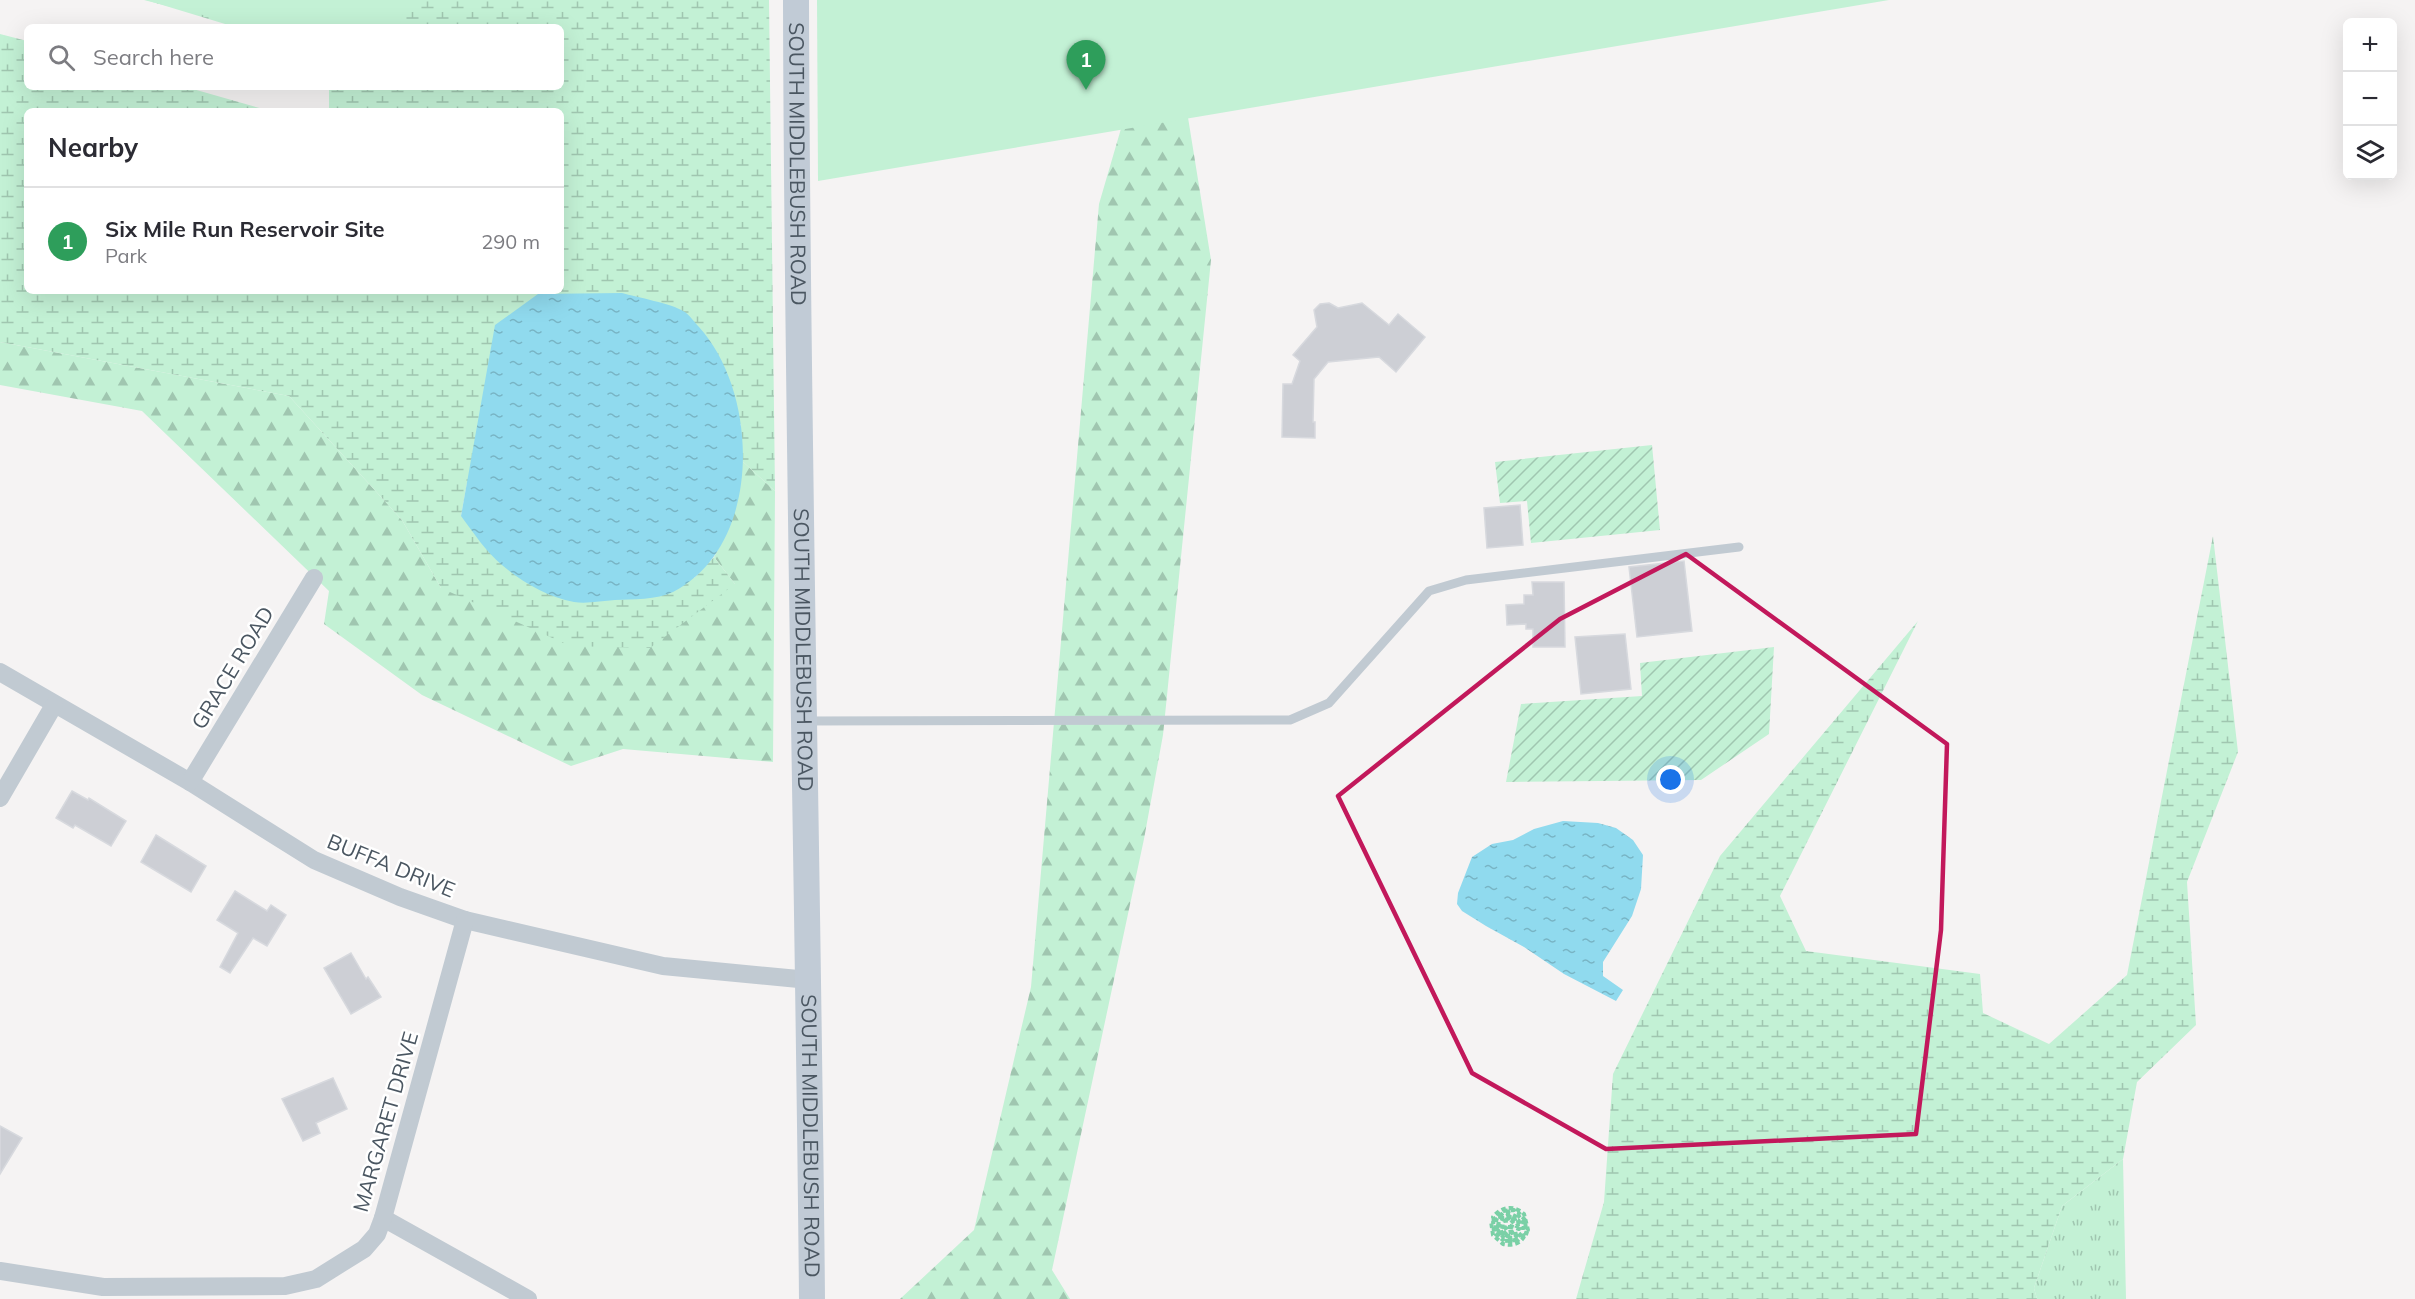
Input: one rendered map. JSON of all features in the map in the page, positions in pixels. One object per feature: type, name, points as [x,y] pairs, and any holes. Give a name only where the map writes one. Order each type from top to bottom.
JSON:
[{"type":"street","name":"SOUTH MIDDLEBUSH ROAD","points":[[796,0],[803,721],[809,980],[812,1299]]},
{"type":"street","name":"GRACE ROAD","points":[[190,782],[314,578]]},
{"type":"street","name":"BUFFA DRIVE","points":[[0,672],[190,782],[314,860],[400,897],[465,920],[663,966],[809,980]]},
{"type":"street","points":[[0,798],[54,705]]},
{"type":"street","name":"MARGARET DRIVE","points":[[0,1271],[103,1287],[285,1286],[316,1279],[364,1249],[377,1234],[383,1218],[465,920]]},
{"type":"street","points":[[383,1218],[528,1299]]},
{"type":"lane","points":[[803,721],[1290,720],[1329,703],[1429,591],[1466,580],[1739,547]]},
{"type":"path","points":[[1512,1227],[1519,1229],[1518,1220],[1514,1218],[1518,1225],[1516,1226],[1511,1220],[1503,1221],[1512,1216],[1503,1218],[1499,1226],[1503,1235],[1506,1234],[1502,1230],[1503,1224],[1508,1232],[1515,1231],[1508,1236],[1519,1233],[1515,1238],[1504,1238],[1499,1234],[1497,1223],[1505,1215],[1511,1214],[1517,1217],[1523,1228],[1523,1221],[1516,1213],[1518,1212],[1525,1220],[1526,1230],[1528,1230],[1524,1214],[1514,1208],[1502,1209],[1493,1217],[1494,1219],[1503,1210],[1514,1210],[1503,1213],[1496,1220],[1496,1231],[1503,1240],[1494,1233],[1493,1221],[1491,1221],[1493,1235],[1503,1244],[1515,1244],[1521,1241],[1525,1234],[1516,1242],[1505,1241],[1515,1240],[1523,1232],[1529,1234]]},
{"type":"highlighted area","points":[[1686,554],[1947,744],[1941,930],[1916,1134],[1606,1149],[1472,1073],[1338,796],[1560,619]]},
{"type":"green space","points":[[144,0],[407,0],[400,24],[238,24]]},
{"type":"green space","points":[[146,0],[769,0],[775,491],[741,460],[741,424],[467,483],[461,516],[694,578],[714,557],[735,584],[650,648],[570,646],[441,588],[402,520],[289,396],[0,342],[0,34],[24,40],[24,90],[196,90],[260,108],[24,108],[24,294],[564,294],[564,108],[329,108],[329,90],[564,90],[564,24],[225,24]]},
{"type":"green space","points":[[817,0],[1889,0],[818,181]]},
{"type":"green space","points":[[1175,37],[1211,260],[1163,735],[1144,839],[1052,1270],[1070,1299],[900,1299],[974,1230],[1031,987],[1099,204],[1146,43]]},
{"type":"green space","points":[[0,342],[289,396],[402,520],[441,588],[735,584],[714,557],[735,511],[741,460],[775,491],[773,762],[623,749],[571,766],[422,695],[324,624],[329,591],[142,411],[0,385]]},
{"type":"green space","points":[[1652,445],[1660,530],[1531,543],[1527,501],[1500,503],[1495,462]]},
{"type":"green space","points":[[2213,536],[2238,752],[2187,882],[2196,1025],[2137,1082],[2123,1159],[2062,1206],[2034,1288],[2037,1299],[1576,1299],[1604,1202],[1613,1074],[1720,856],[1918,621],[1780,896],[1806,951],[1980,974],[1983,1013],[2049,1044],[2127,975]]},
{"type":"green space","points":[[1774,647],[1769,734],[1701,780],[1506,782],[1521,704],[1642,696],[1640,663]]},
{"type":"green space","points":[[2123,1159],[2126,1299],[2037,1299],[2034,1288],[2062,1206]]},
{"type":"water","points":[[622,293],[678,308],[699,327],[719,356],[733,390],[741,428],[743,467],[737,506],[724,541],[702,570],[673,592],[644,599],[589,603],[564,600],[527,583],[496,560],[461,516],[495,325],[538,294]]},
{"type":"water","points":[[1563,821],[1598,823],[1616,828],[1633,840],[1643,855],[1641,889],[1632,916],[1603,962],[1603,976],[1623,990],[1616,1001],[1564,974],[1524,947],[1462,911],[1457,904],[1458,893],[1472,857],[1492,844],[1513,840],[1534,829]]},
{"type":"building","points":[[1329,303],[1338,308],[1362,303],[1389,325],[1398,314],[1425,337],[1396,372],[1379,357],[1328,362],[1314,379],[1315,438],[1282,437],[1283,384],[1292,384],[1300,361],[1293,355],[1317,327],[1314,310],[1320,304]]},
{"type":"building","points":[[1520,505],[1523,545],[1487,548],[1484,508]]},
{"type":"building","points":[[1684,561],[1692,631],[1637,637],[1629,567]]},
{"type":"building","points":[[1532,582],[1564,582],[1565,647],[1533,647],[1533,629],[1526,629],[1526,624],[1507,625],[1506,605],[1524,604],[1524,595],[1533,595]]},
{"type":"building","points":[[1625,634],[1631,689],[1581,694],[1575,637]]},
{"type":"building","points":[[72,791],[88,800],[89,798],[126,821],[111,846],[75,825],[73,828],[56,818]]},
{"type":"building","points":[[156,835],[206,866],[191,892],[141,862]]},
{"type":"building","points":[[235,891],[267,911],[271,905],[286,915],[267,946],[253,938],[230,973],[220,967],[238,933],[217,920]]},
{"type":"building","points":[[351,953],[366,979],[368,977],[381,997],[351,1014],[324,968]]},
{"type":"building","points":[[333,1078],[347,1109],[316,1123],[320,1133],[303,1141],[282,1099]]},
{"type":"building","points":[[0,1126],[22,1138],[0,1174]]},
{"type":"place","name":"Six Mile Run Reservoir Site","points":[[1086,90]]}]
